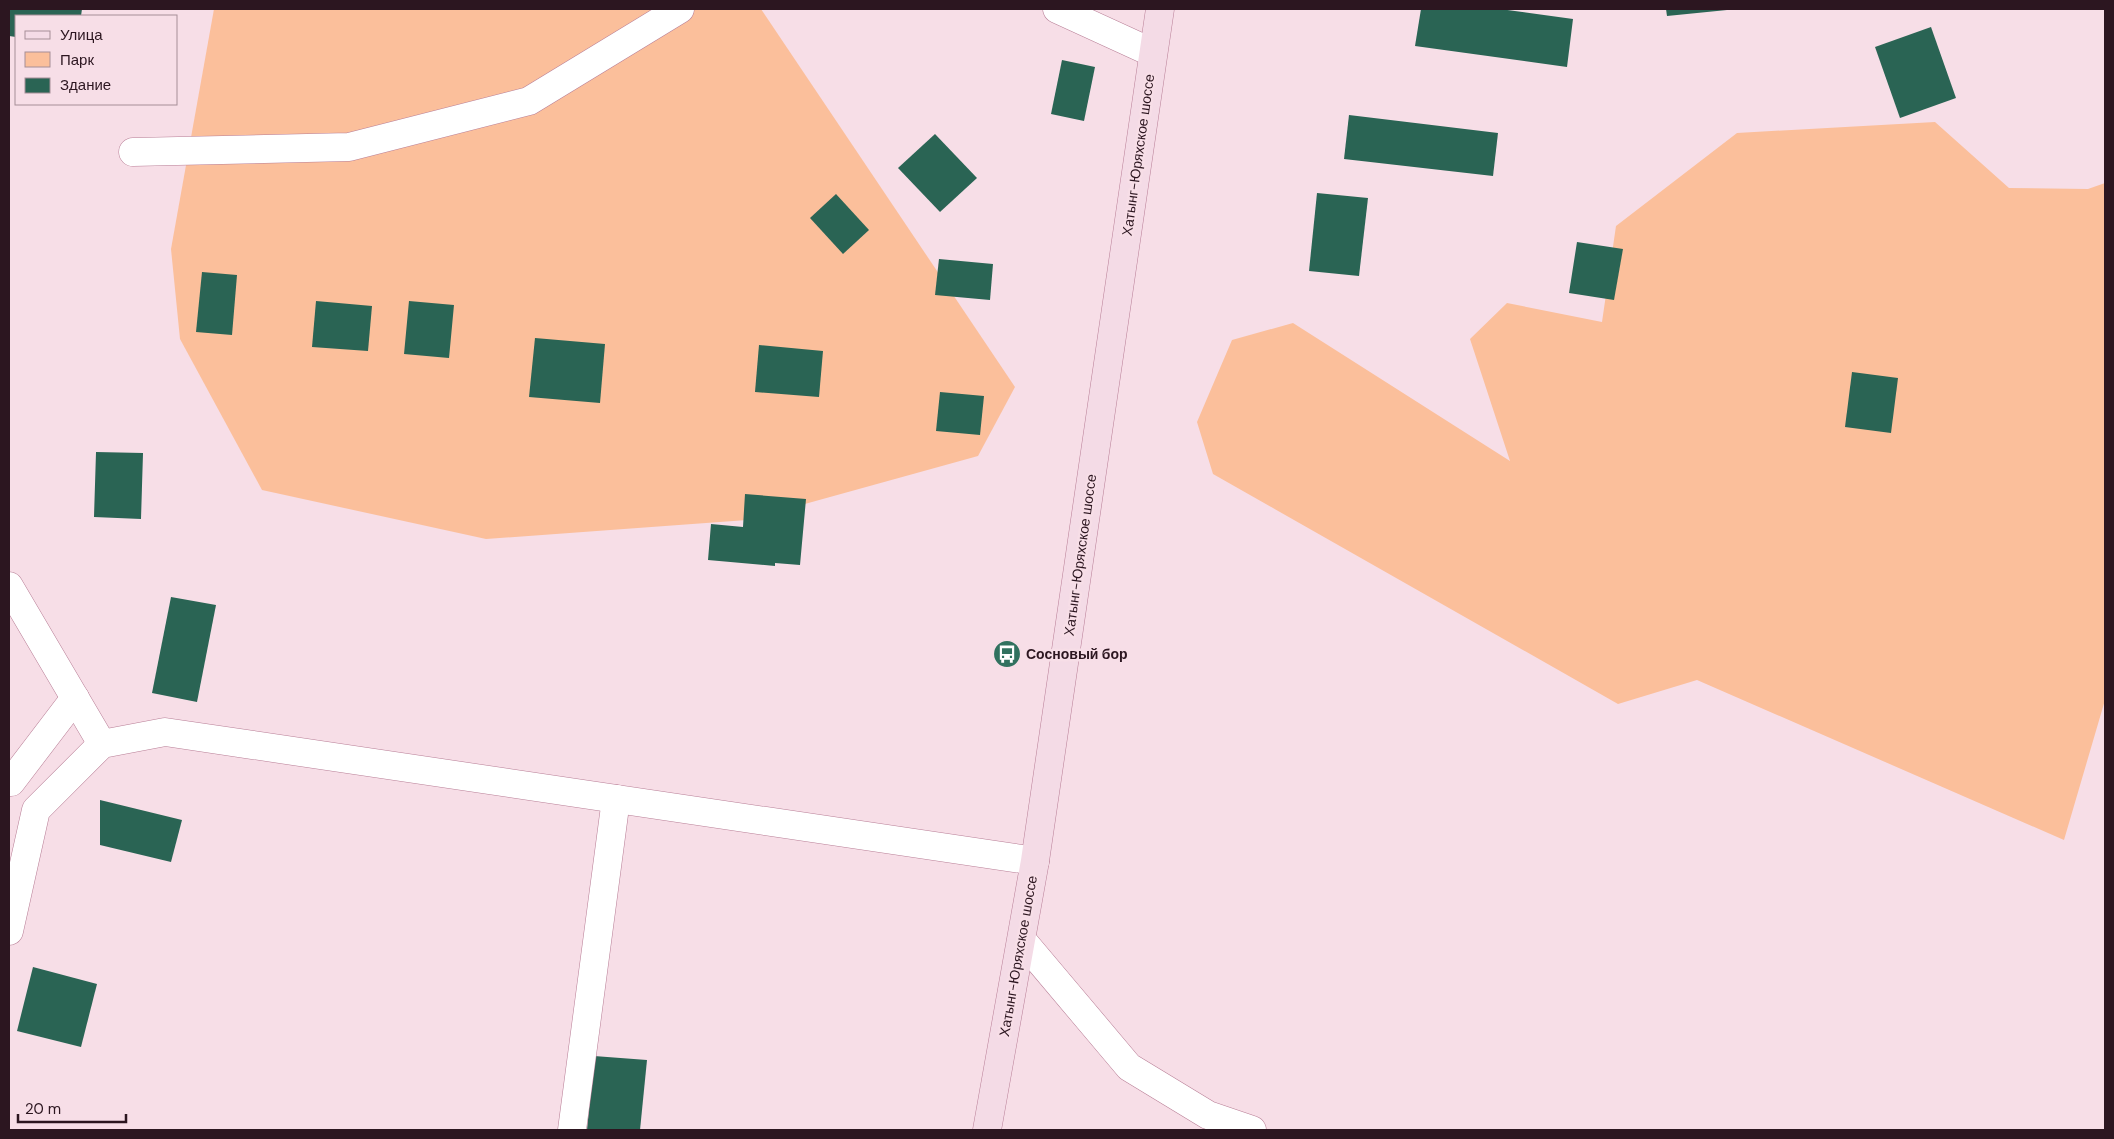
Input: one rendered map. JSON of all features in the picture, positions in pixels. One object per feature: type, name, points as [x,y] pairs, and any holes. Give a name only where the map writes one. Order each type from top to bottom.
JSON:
[{"type":"main road","name":"Хатынг-Юряхское шоссе","points":[[987,1130],[1035,862],[1160,9]]},
{"type":"street","points":[[133,152],[349,147],[529,101],[680,9]]},
{"type":"street","points":[[1057,9],[1153,53]]},
{"type":"street","points":[[9,586],[102,744]]},
{"type":"street","points":[[9,782],[11,782],[75,698]]},
{"type":"street","points":[[9,931],[36,810],[102,744],[165,732],[1035,862]]},
{"type":"street","points":[[572,1130],[616,799]]},
{"type":"street","points":[[1022,940],[1129,1066],[1208,1115],[1252,1130]]},
{"type":"green space","points":[[214,9],[761,9],[1015,387],[978,456],[747,520],[486,539],[262,490],[180,339],[171,249]]},
{"type":"green space","points":[[1935,122],[2009,188],[2088,189],[2105,183],[2105,700],[2064,840],[1697,680],[1618,704],[1213,474],[1197,422],[1232,340],[1293,323],[1510,461],[1470,339],[1507,303],[1602,322],[1616,226],[1737,133]]},
{"type":"building","points":[[9,9],[82,9],[81,15],[15,15],[15,37],[9,36]]},
{"type":"building","points":[[1421,9],[1500,9],[1573,19],[1567,67],[1415,46]]},
{"type":"building","points":[[1666,9],[1727,9],[1727,10],[1667,16]]},
{"type":"building","points":[[1931,27],[1956,98],[1900,118],[1875,47]]},
{"type":"building","points":[[1062,60],[1095,67],[1084,121],[1051,114]]},
{"type":"building","points":[[1349,115],[1498,133],[1493,176],[1344,159]]},
{"type":"building","points":[[935,134],[977,178],[940,212],[898,168]]},
{"type":"building","points":[[1317,193],[1368,198],[1359,276],[1309,271]]},
{"type":"building","points":[[836,194],[869,230],[843,254],[810,218]]},
{"type":"building","points":[[1577,242],[1623,249],[1614,300],[1569,293]]},
{"type":"building","points":[[939,259],[993,264],[990,300],[935,295]]},
{"type":"building","points":[[202,272],[237,275],[232,335],[196,332]]},
{"type":"building","points":[[316,301],[372,306],[368,351],[312,347]]},
{"type":"building","points":[[409,301],[454,305],[449,358],[404,354]]},
{"type":"building","points":[[535,338],[605,344],[600,403],[529,397]]},
{"type":"building","points":[[759,345],[823,351],[819,397],[755,392]]},
{"type":"building","points":[[1852,372],[1898,378],[1891,433],[1845,427]]},
{"type":"building","points":[[940,392],[984,396],[980,435],[936,431]]},
{"type":"building","points":[[96,452],[143,453],[141,519],[94,517]]},
{"type":"building","points":[[745,494],[806,499],[800,565],[775,563],[775,566],[708,560],[711,524],[743,527]]},
{"type":"building","points":[[171,597],[216,605],[197,702],[152,693]]},
{"type":"building","points":[[100,800],[182,820],[171,862],[100,845]]},
{"type":"building","points":[[33,967],[97,984],[81,1047],[17,1031]]},
{"type":"building","points":[[594,1056],[647,1060],[640,1130],[587,1130]]},
{"type":"place","name":"Сосновый бор","points":[[1007,654]]}]
